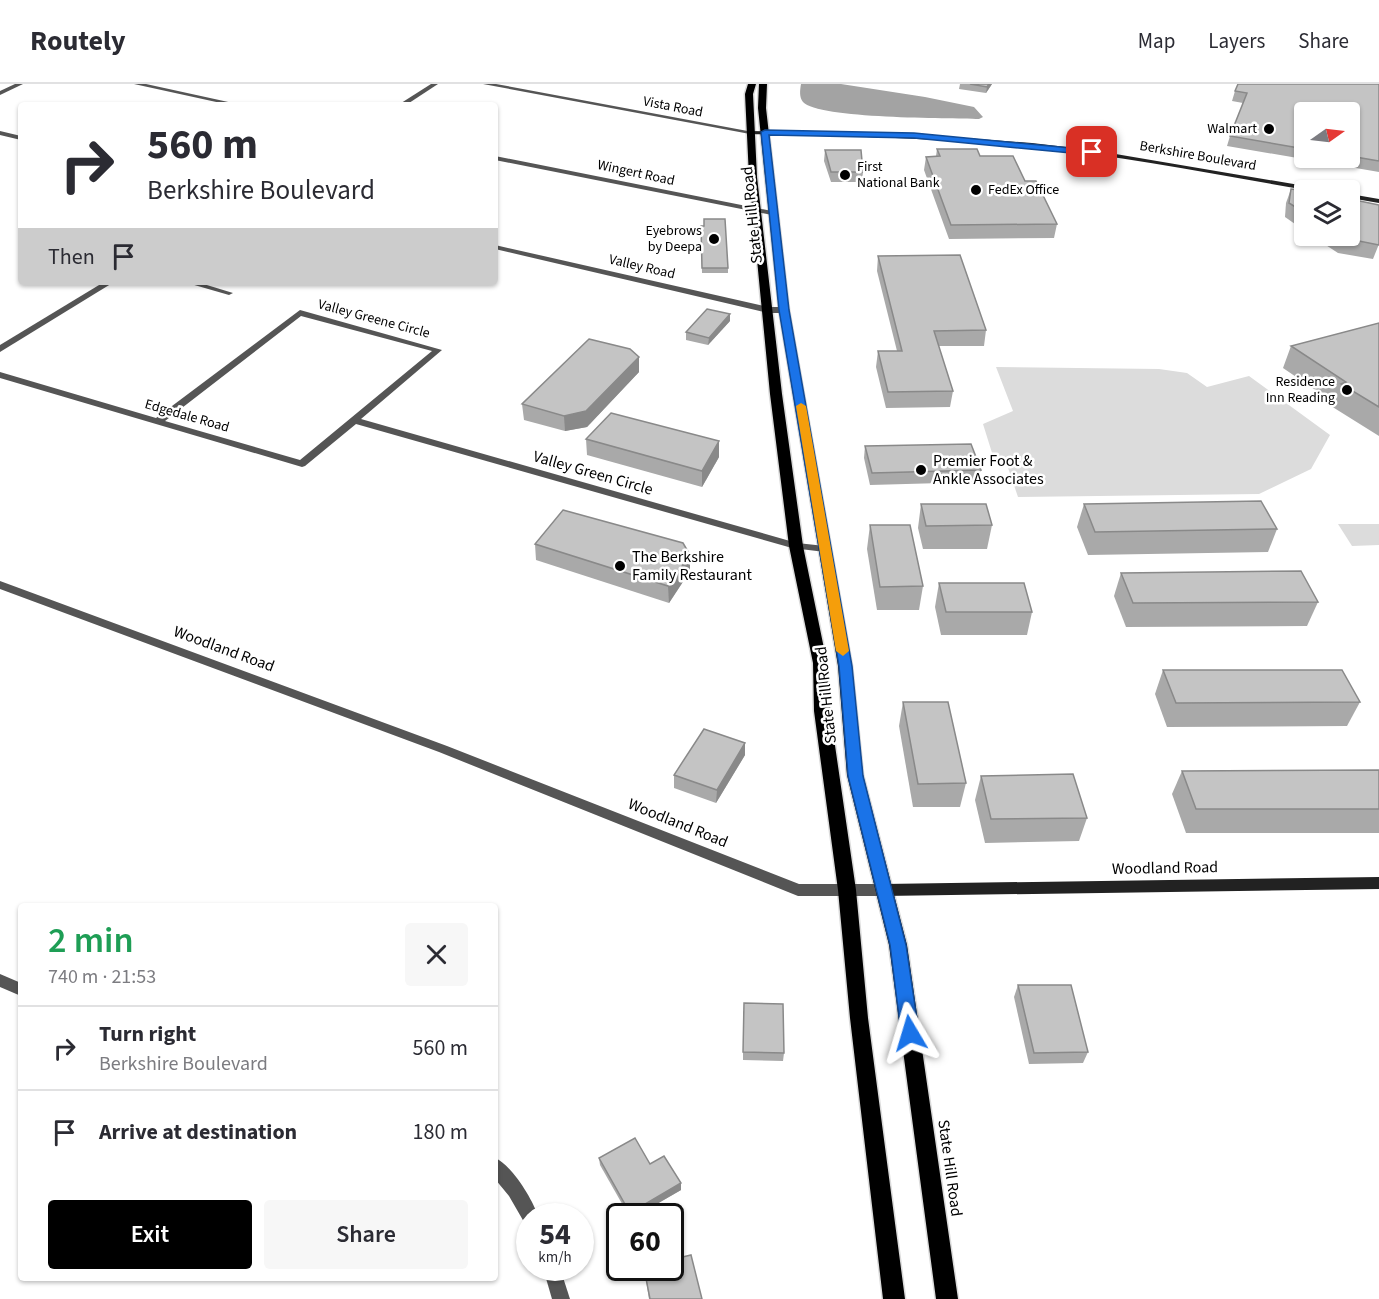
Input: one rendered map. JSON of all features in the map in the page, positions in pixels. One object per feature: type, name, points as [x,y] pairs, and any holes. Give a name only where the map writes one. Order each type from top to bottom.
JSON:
[{"type":"main road","name":"State Hill Road","points":[[752,84],[749,94],[750,132],[756,211],[776,394],[796,546],[820,663],[822,711],[847,890],[860,1029],[894,1299]]},
{"type":"main road","name":"State Hill Road","points":[[763,84],[762,108],[784,310],[845,666],[855,776],[900,957],[947,1299]]},
{"type":"main road","name":"Berkshire Boulevard","points":[[750,132],[914,136],[1032,145],[1092,152],[1294,186]]},
{"type":"main road","points":[[1360,198],[1379,201]]},
{"type":"main road","name":"Woodland Road","points":[[884,890],[1379,883]]},
{"type":"street","points":[[0,93],[20,84]]},
{"type":"street","points":[[137,84],[224,102]]},
{"type":"street","points":[[406,102],[435,84]]},
{"type":"street","name":"Vista Road","points":[[486,84],[750,132]]},
{"type":"street","points":[[0,133],[18,137]]},
{"type":"street","name":"Wingert Road","points":[[498,159],[772,213]]},
{"type":"street","name":"Valley Road","points":[[498,248],[768,310],[784,310]]},
{"type":"street","points":[[0,349],[105,285]]},
{"type":"street","points":[[199,285],[229,293]]},
{"type":"street","name":"Valley Greene Circle","points":[[158,421],[300,313],[438,350],[354,420]]},
{"type":"street","name":"Edgedale Road","points":[[0,375],[302,464],[354,420]]},
{"type":"street","name":"Valley Green Circle","points":[[354,420],[796,546],[825,549]]},
{"type":"street","name":"Woodland Road","points":[[0,585],[443,749],[798,891],[884,890]]},
{"type":"street","points":[[0,980],[18,989]]},
{"type":"street","points":[[498,1170],[522,1203]]},
{"type":"street","points":[[556,1281],[561,1299]]},
{"type":"shaded area","points":[[801,84],[841,84],[925,97],[974,107],[983,117],[979,119],[915,118],[833,112],[814,108],[803,102],[800,96]]},
{"type":"shaded area","points":[[996,367],[1159,369],[1187,373],[1207,387],[1249,376],[1330,435],[1311,469],[1259,494],[1018,497],[1006,462],[993,456],[983,424],[1013,411]]},
{"type":"shaded area","points":[[1338,524],[1379,524],[1379,545],[1352,546]]},
{"type":"building","points":[[970,84],[989,84],[987,87]]},
{"type":"building","name":"Walmart","points":[[1238,84],[1379,84],[1379,161],[1360,158],[1360,102],[1294,102],[1294,147],[1230,136],[1247,93],[1235,91]]},
{"type":"building","points":[[937,149],[977,149],[980,156],[1013,156],[1025,181],[1036,181],[1057,224],[951,225],[926,157],[940,156]]},
{"type":"building","points":[[825,150],[861,150],[863,172],[831,172]]},
{"type":"building","points":[[1291,189],[1294,189],[1294,206],[1289,203]]},
{"type":"building","points":[[1360,201],[1379,205],[1379,245],[1360,241]]},
{"type":"building","points":[[704,219],[725,219],[728,268],[702,268],[701,226],[704,226]]},
{"type":"building","points":[[960,255],[986,330],[934,331],[953,391],[888,392],[878,351],[902,351],[878,256]]},
{"type":"building","points":[[707,309],[730,314],[709,338],[686,332]]},
{"type":"building","points":[[1379,323],[1379,407],[1341,384],[1346,382],[1291,346]]},
{"type":"building","points":[[589,339],[630,349],[639,357],[586,411],[564,416],[522,404]]},
{"type":"building","points":[[611,413],[719,441],[702,471],[586,439]]},
{"type":"building","points":[[971,444],[981,470],[872,473],[865,446]]},
{"type":"building","points":[[1261,501],[1277,529],[1095,532],[1084,504]]},
{"type":"building","points":[[921,504],[986,504],[992,525],[926,526]]},
{"type":"building","points":[[563,510],[683,543],[690,555],[668,586],[535,544]]},
{"type":"building","points":[[870,525],[910,525],[923,586],[880,587]]},
{"type":"building","points":[[1301,571],[1318,602],[1133,603],[1121,573]]},
{"type":"building","points":[[939,583],[1024,583],[1032,612],[946,612]]},
{"type":"building","points":[[1163,670],[1342,670],[1360,702],[1176,703]]},
{"type":"building","points":[[903,702],[948,702],[966,783],[918,784]]},
{"type":"building","points":[[704,729],[745,743],[717,790],[674,775]]},
{"type":"building","points":[[1379,770],[1379,809],[1196,809],[1182,771]]},
{"type":"building","points":[[1073,774],[1087,818],[991,819],[981,776]]},
{"type":"building","points":[[1018,985],[1071,985],[1088,1052],[1034,1053]]},
{"type":"building","points":[[744,1003],[783,1004],[784,1053],[743,1052]]},
{"type":"building","points":[[635,1138],[650,1164],[664,1156],[681,1183],[647,1203],[624,1203],[599,1158]]},
{"type":"building","points":[[691,1255],[702,1299],[650,1299],[647,1281],[684,1281],[684,1257]]},
{"type":"slow traffic","points":[[801,406],[843,651]]},
{"type":"place","name":"Walmart","points":[[1269,129]]},
{"type":"place","name":"First National Bank","points":[[845,175]]},
{"type":"place","name":"FedEx Office","points":[[976,190]]},
{"type":"place","name":"Eyebrows by Deepa","points":[[714,239]]},
{"type":"place","name":"Residence Inn Reading","points":[[1347,390]]},
{"type":"place","name":"Premier Foot & Ankle Associates","points":[[921,470]]},
{"type":"place","name":"The Berkshire Family Restaurant","points":[[620,566]]},
{"type":"route","points":[[910,1033],[898,945],[855,776],[845,666],[784,310],[765,132],[965,139],[1092,152]]}]
